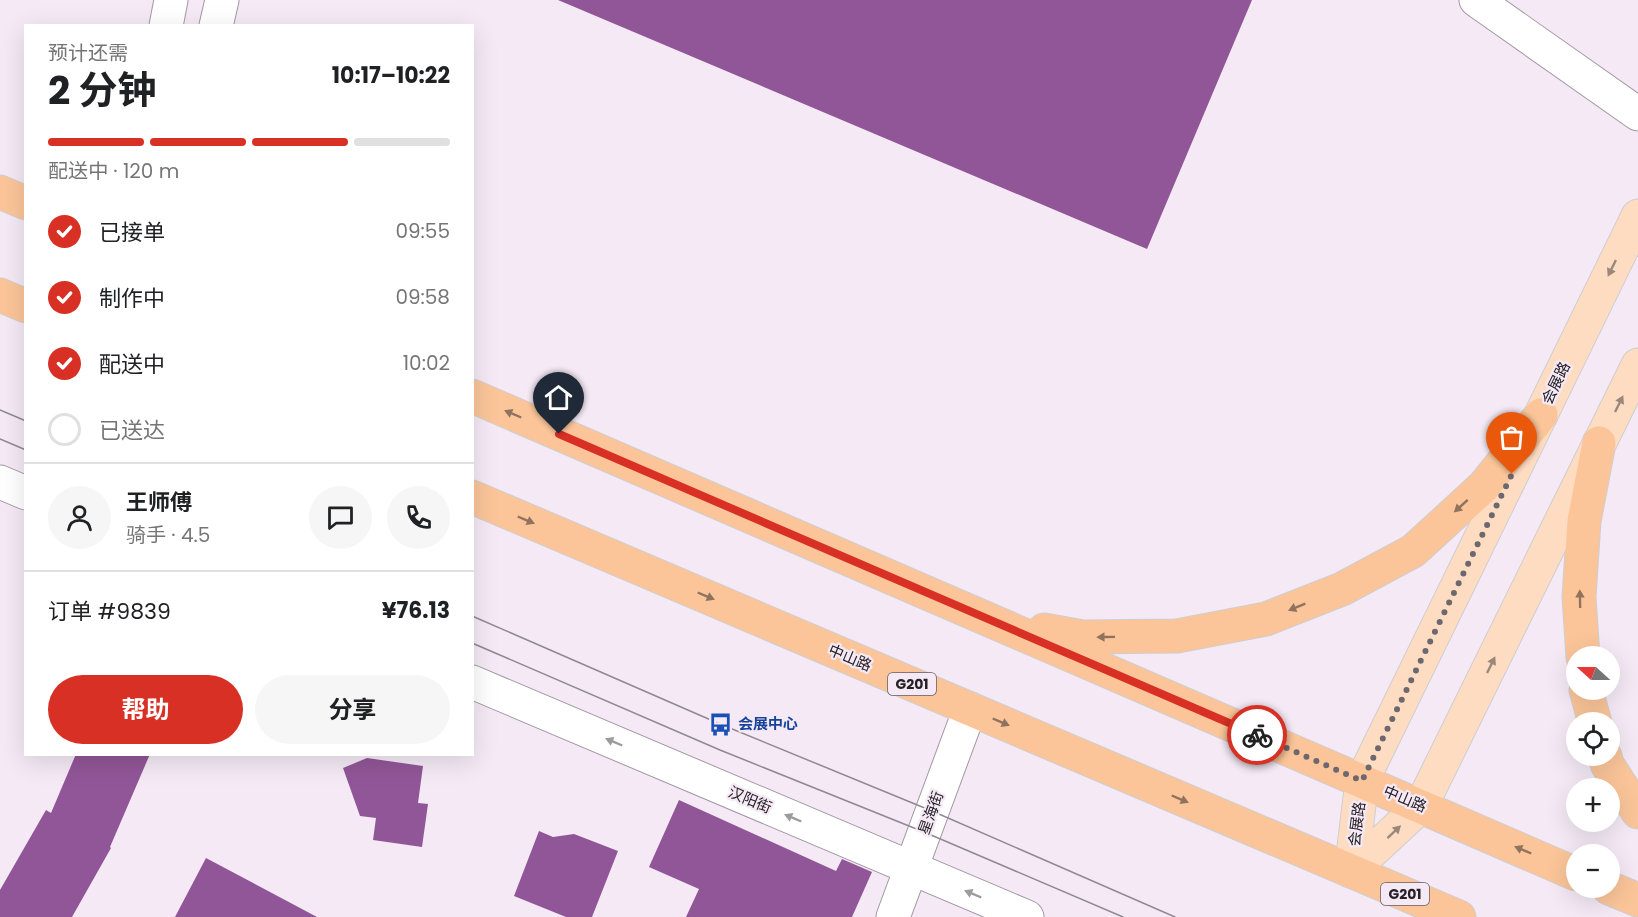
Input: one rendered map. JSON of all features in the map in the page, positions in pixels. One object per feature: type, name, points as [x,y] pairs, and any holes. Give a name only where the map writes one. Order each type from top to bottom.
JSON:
[{"type":"highway","name":"中山路","points":[[474,397],[1566,870]]},
{"type":"highway","points":[[991,621],[1083,637],[1177,636],[1266,619],[1342,589],[1413,551],[1484,486],[1541,415]]},
{"type":"highway","points":[[1582,646],[1579,597],[1584,521],[1599,443]]},
{"type":"highway","name":"中山路","points":[[474,498],[1459,917]]},
{"type":"highway","points":[[1608,766],[1638,812]]},
{"type":"highway","points":[[1620,892],[1638,900]]},
{"type":"main road","name":"会展路","points":[[1351,872],[1362,781],[1638,216]]},
{"type":"main road","name":"会展路","points":[[1351,872],[1422,806],[1638,364]]},
{"type":"street","points":[[166,24],[171,0]]},
{"type":"street","points":[[216,24],[222,0]]},
{"type":"street","points":[[1476,0],[1638,114]]},
{"type":"street","points":[[0,482],[24,492]]},
{"type":"street","name":"汉阳街","points":[[474,683],[1027,917]]},
{"type":"street","name":"星海街","points":[[893,917],[970,709]]},
{"type":"building","points":[[558,0],[1252,0],[1147,249]]},
{"type":"building","points":[[75,756],[149,756],[111,848],[72,917],[0,917],[0,890],[46,810],[51,813]]},
{"type":"building","points":[[367,758],[423,766],[418,803],[428,804],[422,847],[373,840],[376,818],[360,816],[343,768]]},
{"type":"building","points":[[679,800],[836,871],[842,859],[872,872],[852,917],[686,917],[699,889],[649,867]]},
{"type":"building","points":[[539,831],[553,837],[574,834],[618,851],[592,917],[566,917],[514,896]]},
{"type":"building","points":[[206,858],[317,917],[175,917]]},
{"type":"tram line","points":[[0,410],[24,420]]},
{"type":"tram line","points":[[0,439],[24,449]]},
{"type":"tram line","points":[[474,617],[720,724],[932,811],[1175,917]]},
{"type":"tram line","points":[[474,644],[720,750],[924,832],[1123,917]]},
{"type":"way so far","points":[[1257,735],[1362,781],[1512,474]]},
{"type":"place","name":"会展中心","points":[[720,724]]},
{"type":"route","points":[[559,434],[1257,735]]}]
